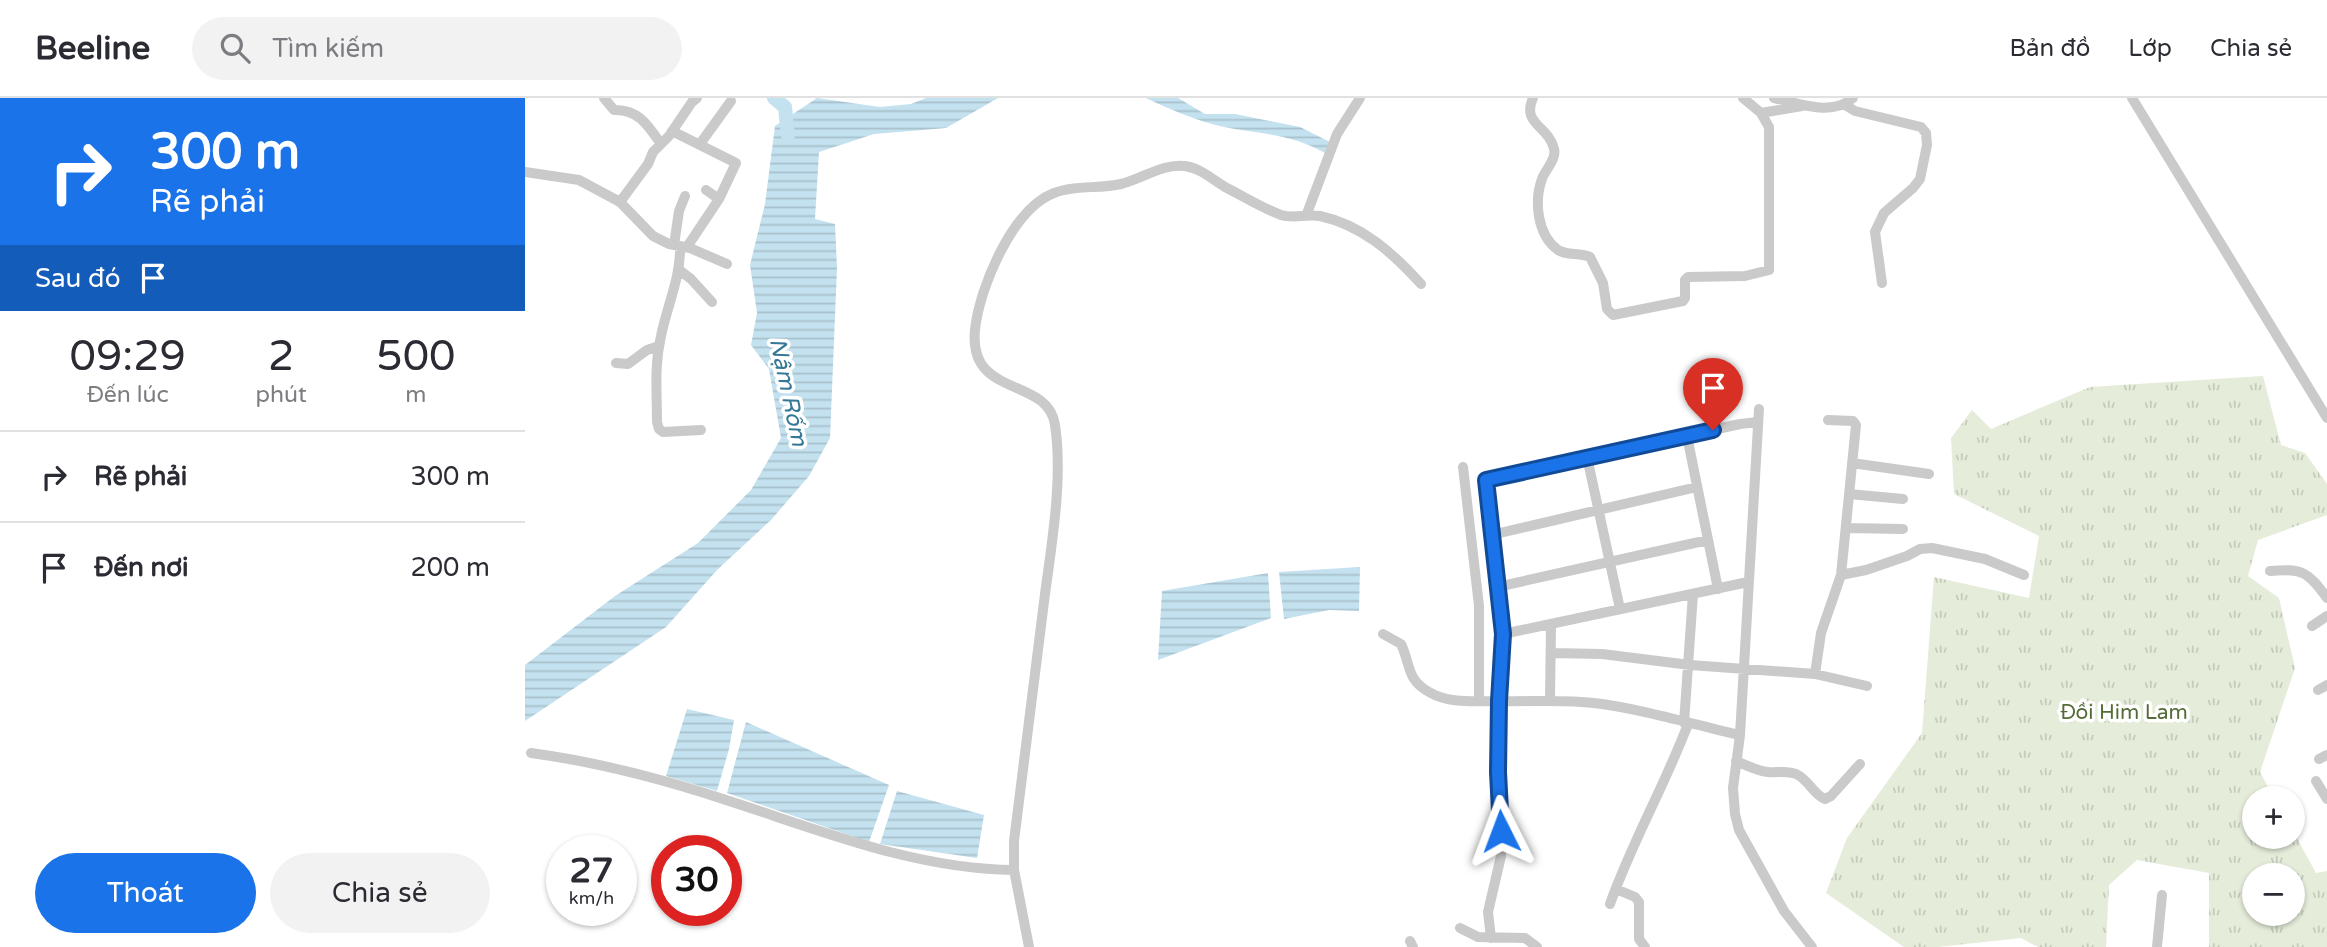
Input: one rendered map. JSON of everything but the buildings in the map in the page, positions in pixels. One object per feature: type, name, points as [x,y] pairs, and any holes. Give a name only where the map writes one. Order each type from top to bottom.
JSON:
[{"type":"street","points":[[1306,216],[1337,134],[1360,98]]},
{"type":"street","points":[[1533,98],[1529,109],[1530,116],[1544,131],[1555,151],[1540,184],[1538,215],[1543,231],[1558,250],[1590,257],[1603,283],[1607,309],[1613,315],[1683,301],[1685,279],[1688,277],[1745,276],[1769,270],[1770,145],[1767,122],[1761,113],[1743,98]]},
{"type":"street","points":[[1774,98],[1832,108],[1849,101],[1855,111],[1921,127],[1927,138],[1920,179],[1913,188],[1889,206],[1877,227],[1875,242],[1882,283]]},
{"type":"street","points":[[2132,98],[2327,418]]},
{"type":"street","points":[[608,99],[614,110],[628,109],[633,113],[661,144]]},
{"type":"street","points":[[621,202],[692,99]]},
{"type":"street","points":[[700,144],[731,101]]},
{"type":"street","points":[[1761,113],[1805,104]]},
{"type":"street","points":[[672,131],[736,163],[719,199],[680,246]]},
{"type":"street","points":[[1029,947],[1014,870],[1014,841],[1050,556],[1055,423],[1048,408],[1041,402],[989,374],[975,352],[975,328],[989,279],[1016,226],[1040,200],[1066,190],[1124,183],[1172,166],[1194,168],[1282,215],[1294,218],[1321,216],[1372,238],[1399,260],[1421,284]]},
{"type":"street","points":[[525,172],[579,180],[621,202],[653,236],[727,264]]},
{"type":"street","points":[[706,190],[719,199]]},
{"type":"street","points":[[685,197],[679,211],[678,269],[655,367],[659,429],[670,432],[701,430]]},
{"type":"street","points":[[678,269],[712,302]]},
{"type":"street","points":[[616,363],[628,364],[659,346]]},
{"type":"street","points":[[1759,409],[1734,802],[1741,837],[1784,911],[1812,947]]},
{"type":"street","points":[[1815,674],[1821,633],[1841,575],[1856,422],[1828,420]]},
{"type":"street","points":[[1490,938],[1488,912],[1501,856],[1499,701],[1503,634],[1486,480],[1758,422]]},
{"type":"street","points":[[1687,436],[1718,589]]},
{"type":"street","points":[[1587,457],[1620,609]]},
{"type":"street","points":[[1852,463],[1929,474]]},
{"type":"street","points":[[1462,467],[1479,606],[1479,701]]},
{"type":"street","points":[[1491,534],[1697,488]]},
{"type":"street","points":[[1849,494],[1903,499]]},
{"type":"street","points":[[1846,528],[1903,529]]},
{"type":"street","points":[[1497,587],[1708,540]]},
{"type":"street","points":[[1841,575],[1866,570],[1920,549],[1932,548],[1985,559],[2024,575]]},
{"type":"street","points":[[2270,571],[2294,569],[2307,573],[2327,598]]},
{"type":"street","points":[[1503,634],[1748,582]]},
{"type":"street","points":[[1610,904],[1632,846],[1670,772],[1686,723],[1693,594]]},
{"type":"street","points":[[2312,626],[2327,617]]},
{"type":"street","points":[[1550,700],[1551,624]]},
{"type":"street","points":[[1383,634],[1401,644],[1411,677],[1429,692],[1449,699],[1550,700],[1606,705],[1740,735]]},
{"type":"street","points":[[1551,653],[1614,654],[1690,664],[1815,674],[1867,686]]},
{"type":"street","points":[[531,753],[575,759],[662,780],[851,842],[935,863],[988,870],[1014,870]]},
{"type":"street","points":[[1736,761],[1762,771],[1787,771],[1797,774],[1812,786],[1819,797],[1825,799],[1831,796],[1860,764]]},
{"type":"street","points":[[2316,781],[2327,799]]},
{"type":"street","points":[[1616,889],[1639,900],[1639,940],[1645,947]]},
{"type":"street","points":[[2157,947],[2162,895]]},
{"type":"street","points":[[1460,928],[1478,937],[1520,937],[1531,941],[1537,947]]},
{"type":"green space","name":"Đồi Him Lam","points":[[2263,376],[2281,445],[2305,453],[2327,484],[2327,515],[2258,540],[2248,576],[2279,598],[2295,668],[2260,772],[2268,786],[2242,786],[2242,849],[2303,849],[2316,873],[2327,871],[2327,947],[2209,947],[2209,873],[2137,860],[2109,885],[2106,947],[2038,947],[2021,938],[1938,947],[1904,947],[1826,893],[1847,838],[1922,733],[1934,577],[2029,598],[2039,536],[1954,494],[1951,438],[1972,410],[1991,429],[2090,387]]},
{"type":"water","points":[[817,98],[880,107],[911,104],[926,98],[998,98],[946,128],[874,134],[819,152],[815,219],[835,224],[837,268],[830,438],[809,476],[771,520],[718,569],[666,627],[525,721],[525,665],[615,596],[698,543],[751,490],[781,438],[769,369],[751,345],[757,313],[750,265],[765,204],[775,126]]},
{"type":"water","points":[[1146,98],[1178,98],[1205,114],[1235,114],[1300,127],[1330,142],[1325,153],[1288,138],[1204,122]]},
{"type":"water","points":[[1360,567],[1359,611],[1329,610],[1284,619],[1279,572]]},
{"type":"water","points":[[1268,573],[1271,618],[1158,660],[1162,591]]},
{"type":"water","points":[[687,709],[734,720],[717,791],[666,776]]},
{"type":"water","points":[[746,722],[889,785],[869,842],[727,793]]},
{"type":"water","points":[[897,791],[984,815],[977,858],[880,844]]},
{"type":"waterway","name":"Nậm Rốm","points":[[774,98],[785,107],[788,136]]},
{"type":"route","points":[[1501,831],[1498,772],[1503,634],[1486,480],[1713,430]]}]
